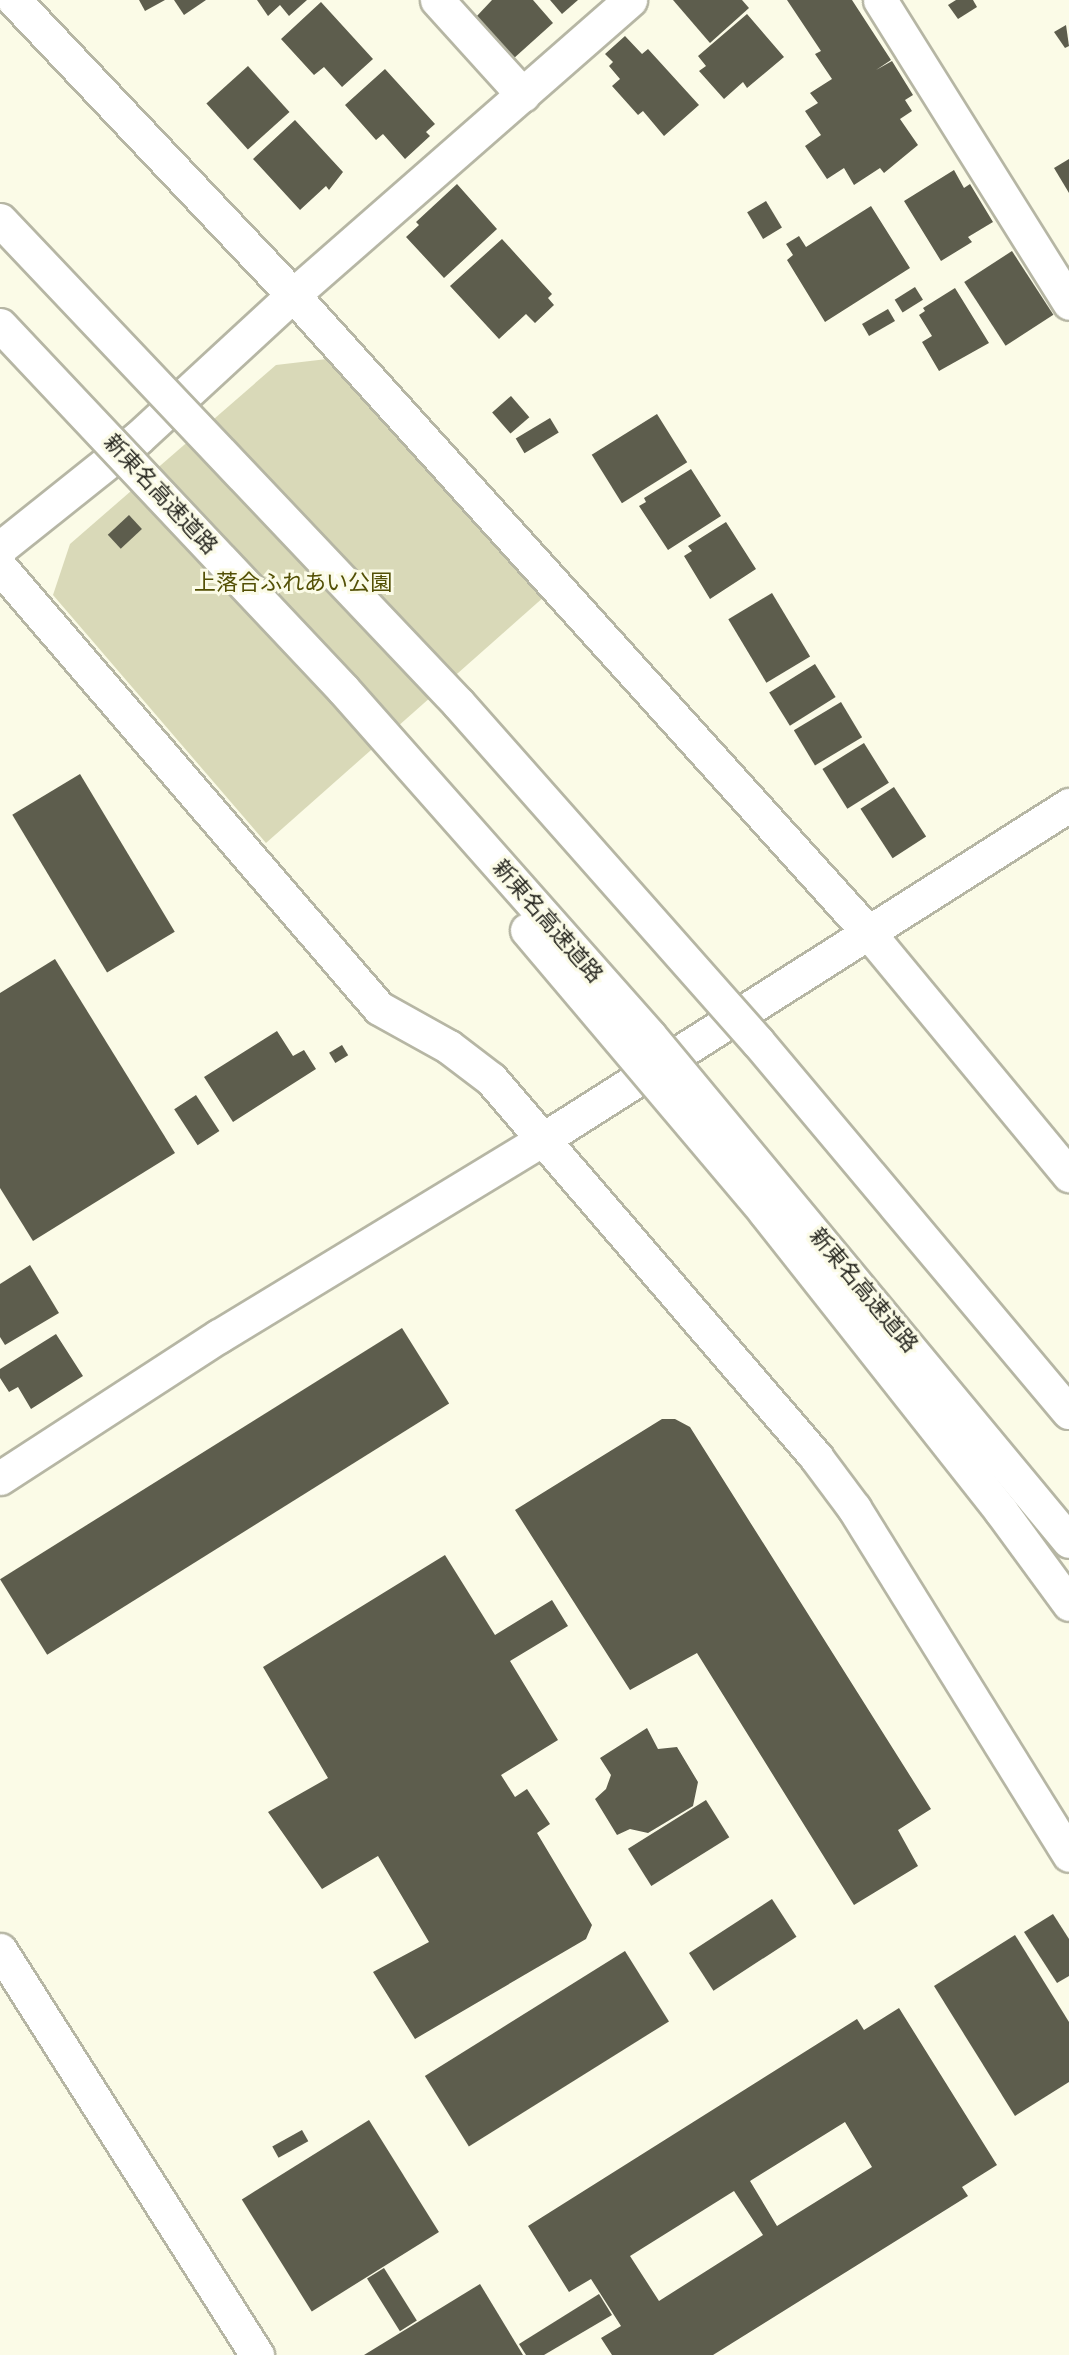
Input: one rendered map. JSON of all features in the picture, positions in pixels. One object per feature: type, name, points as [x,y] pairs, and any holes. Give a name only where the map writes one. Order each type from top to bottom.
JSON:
[{"type":"main road","points":[[14,0],[293,295],[867,932],[1069,1175]]},
{"type":"main road","points":[[437,0],[523,95]]},
{"type":"main road","points":[[0,548],[138,438],[293,295],[630,0]]},
{"type":"main road","points":[[880,0],[1069,303]]},
{"type":"main road","points":[[0,220],[458,703],[758,1042],[1069,1412]]},
{"type":"main road","name":"新東名高速道路","points":[[0,325],[343,688],[650,1036],[1069,1541]]},
{"type":"main road","points":[[0,567],[379,1008],[449,1047],[491,1079],[545,1138],[816,1457],[854,1508],[1069,1855]]},
{"type":"main road","points":[[343,688],[506,905],[765,1212],[1069,1604]]},
{"type":"main road","points":[[0,1478],[219,1336],[545,1138],[1069,805]]},
{"type":"main road","points":[[0,1950],[257,2355]]},
{"type":"green space","name":"上落合ふれあい公園","points":[[327,359],[545,596],[266,843],[53,595],[70,544],[276,365]]},
{"type":"building","points":[[139,0],[165,0],[145,11]]},
{"type":"building","points":[[174,0],[206,0],[184,15]]},
{"type":"building","points":[[257,0],[307,0],[289,16],[280,5],[268,16]]},
{"type":"building","points":[[492,0],[533,0],[553,23],[513,59],[476,17]]},
{"type":"building","points":[[550,0],[578,0],[562,14]]},
{"type":"building","points":[[673,0],[742,0],[749,8],[710,43]]},
{"type":"building","points":[[787,0],[852,0],[891,60],[876,70],[892,61],[913,95],[905,100],[912,111],[900,119],[918,145],[884,173],[880,168],[854,185],[844,168],[827,179],[805,146],[821,135],[805,111],[818,103],[810,93],[832,79],[815,54],[821,51]]},
{"type":"building","points":[[956,0],[973,0],[977,7],[958,19],[948,5]]},
{"type":"building","points":[[321,2],[373,59],[342,87],[324,67],[314,75],[281,39]]},
{"type":"building","points":[[747,14],[784,57],[747,88],[743,82],[724,99],[699,71],[706,66],[698,56]]},
{"type":"building","points":[[1066,25],[1069,46],[1065,48],[1054,32]]},
{"type":"building","points":[[625,36],[642,54],[648,49],[699,105],[664,136],[643,111],[638,115],[612,86],[620,79],[609,66],[613,62],[605,54]]},
{"type":"building","points":[[248,66],[289,112],[248,150],[206,103]]},
{"type":"building","points":[[385,69],[435,124],[426,132],[430,136],[405,159],[383,134],[376,140],[345,105]]},
{"type":"building","points":[[295,120],[343,172],[329,190],[326,186],[300,210],[253,159]]},
{"type":"building","points":[[1069,159],[1069,193],[1054,168]]},
{"type":"building","points":[[954,170],[964,188],[970,184],[993,222],[968,237],[972,242],[941,261],[904,201]]},
{"type":"building","points":[[457,184],[497,229],[444,278],[406,237],[419,225],[416,222]]},
{"type":"building","points":[[766,201],[782,228],[763,239],[747,212]]},
{"type":"building","points":[[871,206],[910,268],[825,322],[787,260],[793,255],[786,244],[799,236],[806,247]]},
{"type":"building","points":[[502,239],[552,294],[548,298],[554,305],[535,323],[526,314],[499,339],[450,286]]},
{"type":"building","points":[[1012,251],[1053,315],[1006,346],[964,282]]},
{"type":"building","points":[[915,287],[923,300],[903,312],[895,300]]},
{"type":"building","points":[[955,288],[989,343],[939,371],[922,342],[932,336],[919,315],[925,311],[923,308]]},
{"type":"building","points":[[888,309],[895,321],[869,336],[862,324]]},
{"type":"building","points":[[511,396],[529,417],[511,434],[492,412]]},
{"type":"building","points":[[657,414],[687,462],[622,503],[592,455]]},
{"type":"building","points":[[550,418],[559,433],[524,453],[516,439]]},
{"type":"building","points":[[691,469],[721,516],[668,550],[639,506],[646,502],[644,498]]},
{"type":"building","points":[[129,515],[142,529],[121,549],[108,535]]},
{"type":"building","points":[[726,522],[756,569],[710,599],[684,556],[692,551],[688,546]]},
{"type":"building","points":[[772,593],[810,656],[766,683],[728,619]]},
{"type":"building","points":[[815,664],[836,697],[790,726],[769,693]]},
{"type":"building","points":[[841,702],[862,737],[815,765],[794,730]]},
{"type":"building","points":[[864,743],[889,783],[847,809],[822,769]]},
{"type":"building","points":[[80,774],[175,932],[107,972],[12,815]]},
{"type":"building","points":[[894,787],[926,836],[893,858],[860,809]]},
{"type":"building","points":[[55,959],[175,1153],[33,1241],[0,1188],[0,993]]},
{"type":"building","points":[[277,1031],[293,1056],[304,1050],[316,1069],[233,1122],[204,1077]]},
{"type":"building","points":[[342,1045],[348,1055],[335,1063],[329,1053]]},
{"type":"building","points":[[196,1095],[219,1131],[198,1145],[174,1109]]},
{"type":"building","points":[[30,1265],[59,1313],[5,1345],[0,1337],[0,1284]]},
{"type":"building","points":[[402,1328],[449,1403],[47,1655],[0,1579]]},
{"type":"building","points":[[56,1334],[83,1376],[31,1409],[18,1387],[9,1392],[0,1378],[0,1369]]},
{"type":"building","points":[[662,1419],[675,1419],[690,1427],[931,1809],[898,1830],[918,1866],[854,1905],[697,1653],[630,1690],[515,1510]]},
{"type":"building","points":[[445,1555],[495,1635],[552,1600],[568,1626],[510,1661],[558,1740],[501,1775],[515,1797],[527,1789],[550,1824],[537,1833],[592,1925],[586,1939],[415,2039],[373,1972],[429,1942],[378,1856],[322,1889],[268,1812],[328,1778],[263,1667]]},
{"type":"building","points":[[647,1728],[658,1749],[677,1747],[698,1782],[693,1806],[648,1833],[630,1829],[617,1835],[595,1799],[606,1789],[611,1775],[600,1758]]},
{"type":"building","points":[[706,1800],[729,1837],[651,1886],[628,1849]]},
{"type":"building","points":[[772,1899],[797,1937],[713,1991],[689,1953]]},
{"type":"building","points":[[1053,1914],[1069,1939],[1069,1976],[1057,1983],[1024,1932]]},
{"type":"building","points":[[1015,1935],[1069,2022],[1069,2082],[1015,2116],[934,1986]]},
{"type":"building","points":[[625,1951],[669,2021],[469,2146],[425,2076]]},
{"type":"building","points":[[899,2008],[997,2165],[962,2187],[968,2196],[713,2355],[612,2355],[601,2338],[621,2326],[591,2279],[569,2292],[528,2226],[857,2019],[864,2030]],"holes":[[[845,2122],[872,2167],[777,2226],[750,2181]],[[734,2191],[763,2235],[659,2301],[630,2256]]]},
{"type":"building","points":[[369,2120],[439,2232],[312,2311],[242,2199]]},
{"type":"building","points":[[302,2130],[308,2141],[279,2158],[272,2146]]},
{"type":"building","points":[[384,2268],[417,2321],[400,2331],[367,2279]]},
{"type":"building","points":[[480,2284],[523,2355],[364,2355]]},
{"type":"building","points":[[599,2294],[612,2315],[544,2355],[526,2355],[519,2344]]}]
